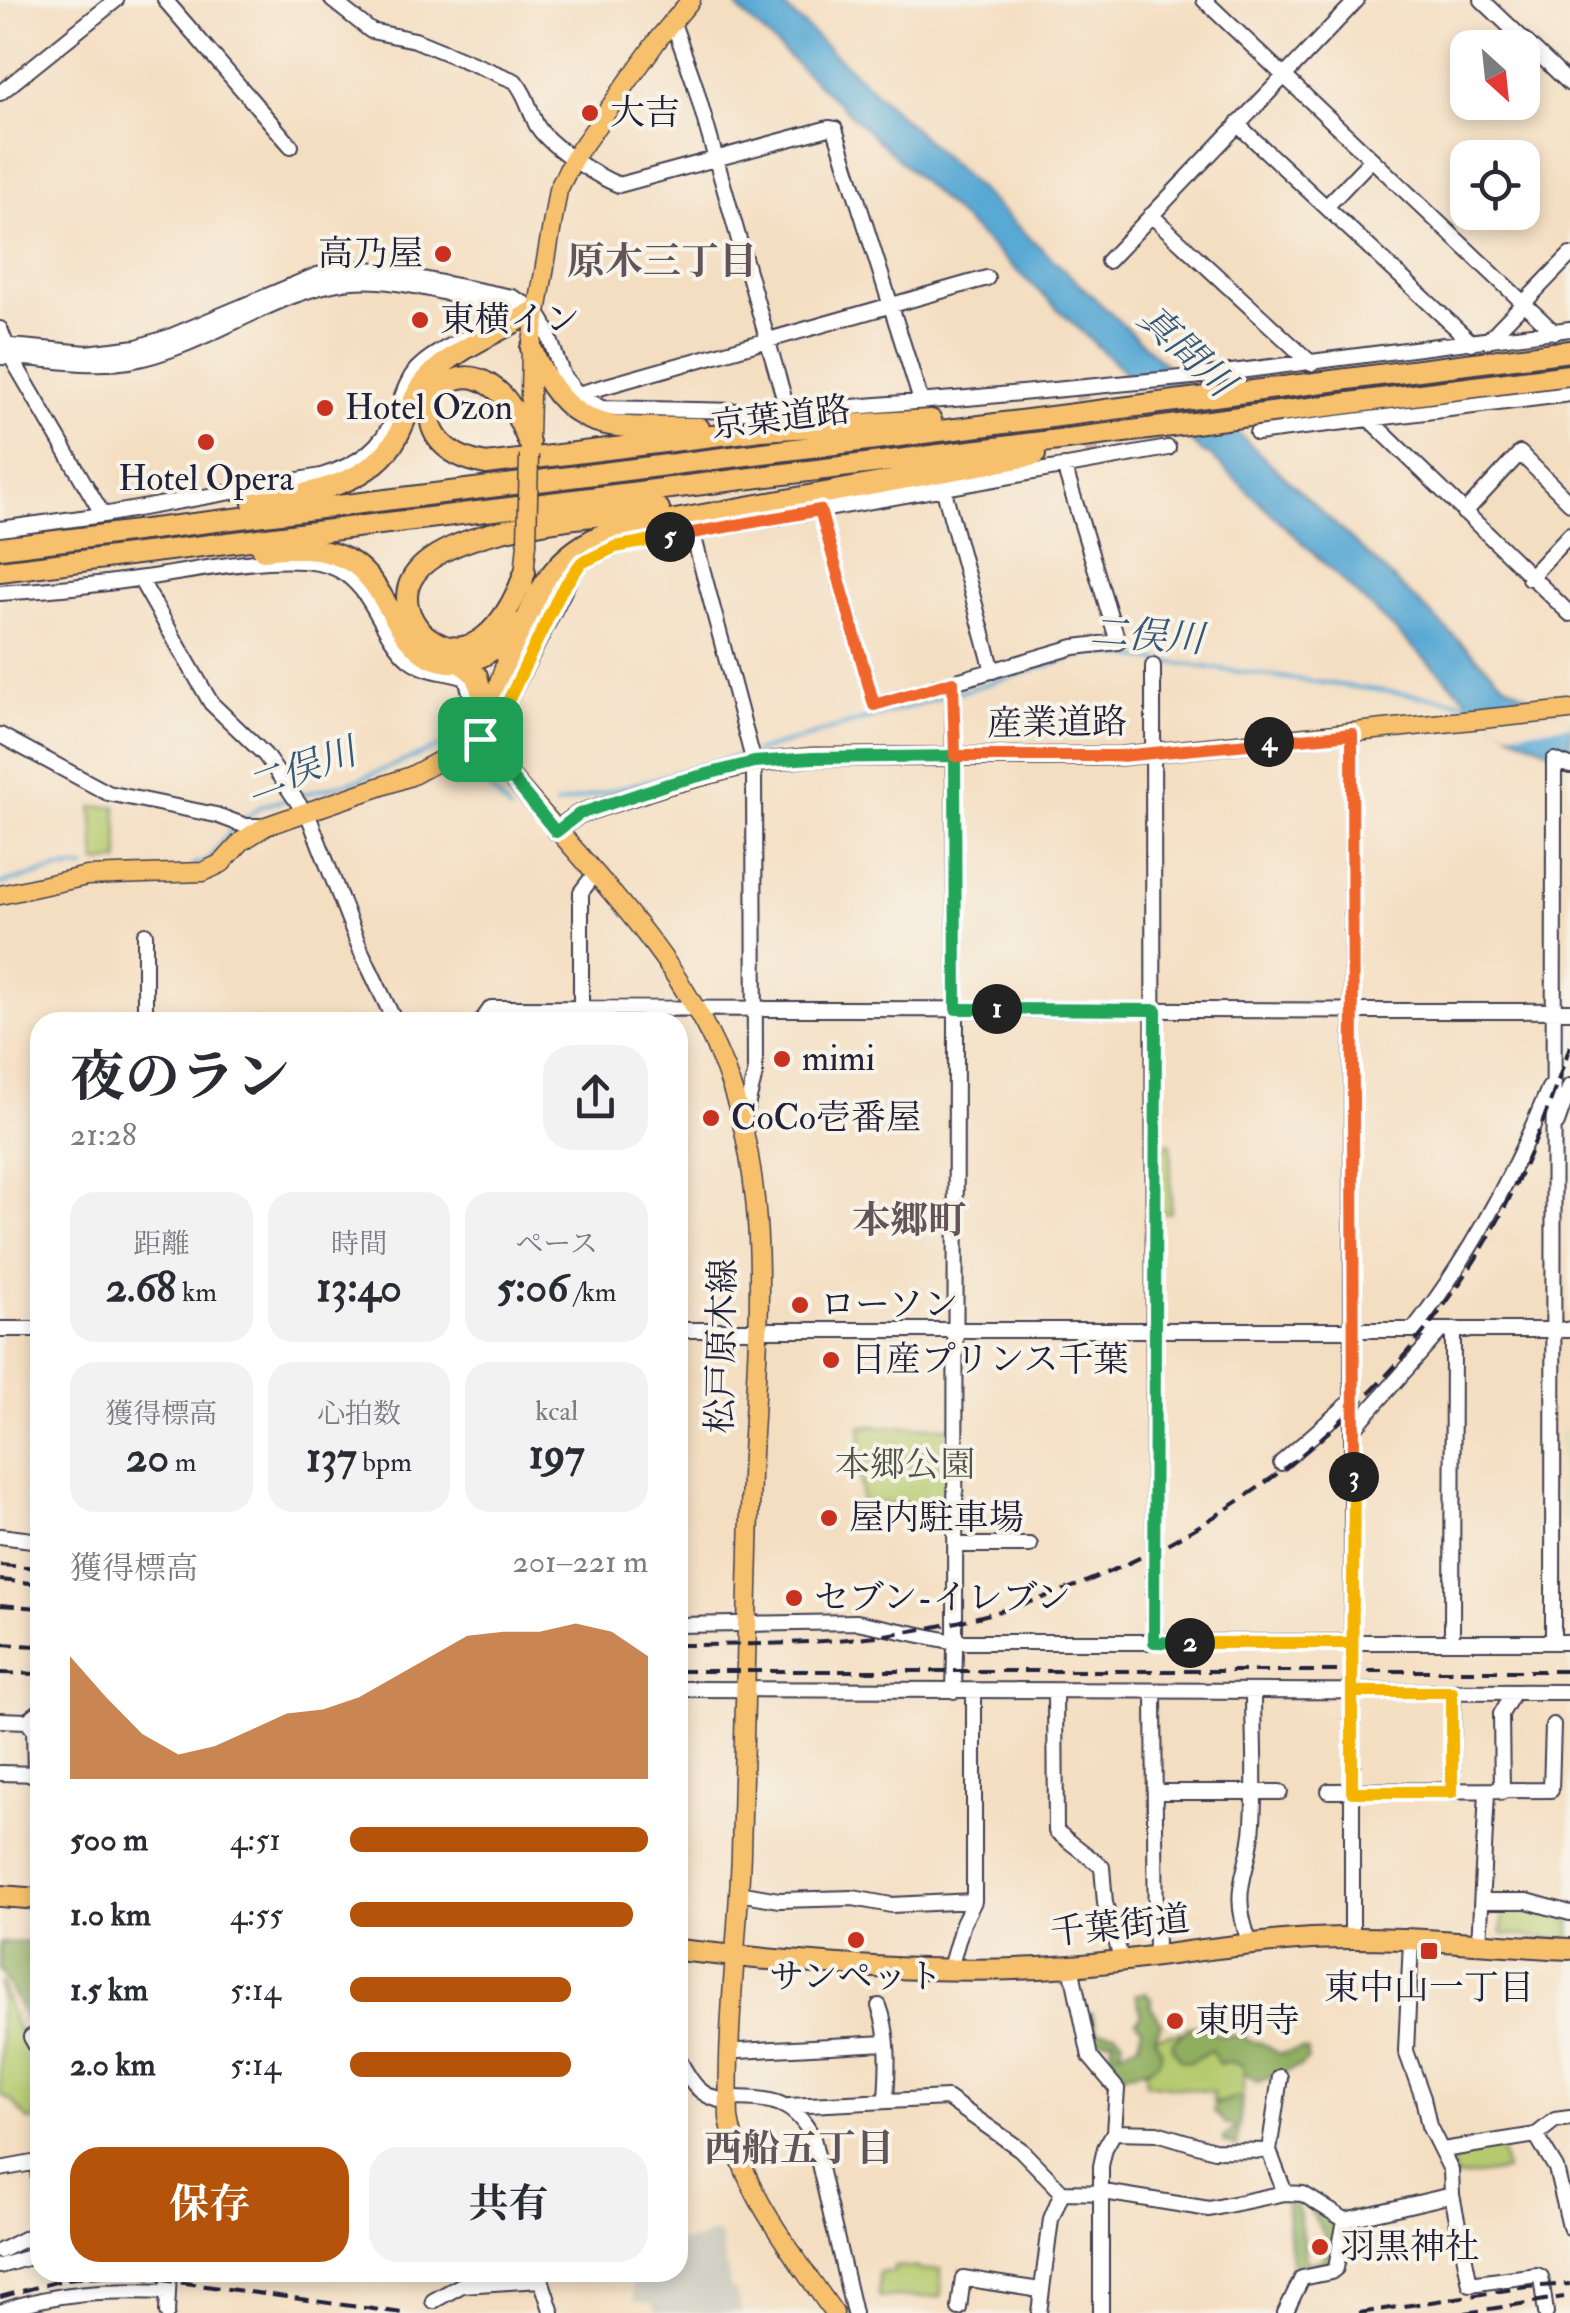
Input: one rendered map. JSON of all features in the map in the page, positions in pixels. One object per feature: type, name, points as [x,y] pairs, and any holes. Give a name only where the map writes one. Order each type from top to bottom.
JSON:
[{"type":"highway","points":[[140,531],[217,509],[303,494],[366,470],[390,448],[411,404],[431,375],[536,310]]},
{"type":"highway","points":[[531,348],[542,375],[564,404],[594,422],[761,430]]},
{"type":"highway","name":"京葉道路","points":[[0,548],[1570,351]]},
{"type":"highway","name":"京葉道路","points":[[0,571],[1570,375]]},
{"type":"highway","points":[[529,449],[506,399],[487,382],[460,378],[439,390],[433,399],[430,420],[439,441],[459,456],[486,464],[761,430],[980,417],[1028,420]]},
{"type":"highway","points":[[507,660],[555,566],[589,540],[649,524],[1088,446],[1148,428]]},
{"type":"highway","points":[[525,572],[501,623],[471,644],[456,646],[428,638],[408,606],[409,583],[420,566],[477,536],[644,511],[880,483]]},
{"type":"highway","points":[[139,554],[209,558],[279,548],[350,561],[380,591],[414,646],[431,656],[460,662],[477,676],[487,713]]},
{"type":"highway","points":[[460,662],[492,651],[521,608]]},
{"type":"highway","points":[[0,1896],[30,1898]]},
{"type":"highway","name":"千葉街道","points":[[688,1951],[950,1968],[1071,1966],[1250,1944],[1352,1938],[1570,1950]]},
{"type":"main road","points":[[0,894],[87,876],[203,872],[222,863],[242,841],[297,802],[411,776],[480,739],[521,608],[527,542],[531,348],[553,207],[574,158],[672,20],[691,0]]},
{"type":"main road","name":"産業道路","points":[[556,832],[579,814],[668,784],[754,762],[1154,754],[1568,710]]},
{"type":"main road","name":"松戸原木線","points":[[480,739],[660,952],[698,1011],[744,1122],[756,1189],[757,1330],[739,1893],[728,2100],[732,2136],[746,2172],[778,2233],[834,2313]]},
{"type":"street","points":[[0,93],[116,0]]},
{"type":"street","points":[[164,0],[291,146]]},
{"type":"street","points":[[332,0],[370,31],[415,40],[515,81],[524,91],[538,128],[579,166],[619,185],[835,129],[921,402]]},
{"type":"street","points":[[1204,0],[1524,302],[1562,330]]},
{"type":"street","points":[[1108,261],[1357,0]]},
{"type":"street","points":[[1482,0],[1570,84]]},
{"type":"street","points":[[672,20],[716,158],[788,412]]},
{"type":"street","points":[[1236,124],[1479,342]]},
{"type":"street","points":[[1326,207],[1372,159]]},
{"type":"street","points":[[1151,215],[1312,364]]},
{"type":"street","points":[[1479,342],[1570,255]]},
{"type":"street","points":[[4,351],[87,353],[137,347],[317,275],[348,268],[442,281],[512,297],[536,310],[563,376],[578,394],[601,408],[616,410],[788,412],[921,402],[1192,378],[1562,330]]},
{"type":"street","points":[[578,394],[988,278]]},
{"type":"street","points":[[0,528],[103,515],[322,476],[352,466],[380,442],[417,369],[442,350],[496,322],[536,310]]},
{"type":"street","points":[[0,328],[4,351],[103,515]]},
{"type":"street","points":[[1257,433],[1570,394]]},
{"type":"street","points":[[1371,421],[1570,614]]},
{"type":"street","points":[[0,593],[279,561],[307,561],[338,570],[356,582],[392,638],[412,661],[429,670],[466,678],[471,696],[465,728],[474,739],[480,739],[500,718],[561,591],[581,563],[615,547],[1168,448]]},
{"type":"street","points":[[1464,513],[1520,454],[1570,502]]},
{"type":"street","points":[[820,510],[874,705],[1074,646],[1118,642],[1064,466]]},
{"type":"street","points":[[943,487],[993,671]]},
{"type":"street","points":[[692,534],[754,762],[755,1074],[744,1122]]},
{"type":"street","points":[[1529,578],[1570,534]]},
{"type":"street","points":[[140,579],[211,703],[253,741],[280,774],[313,827],[361,951],[390,1012]]},
{"type":"street","points":[[1153,666],[1154,1642]]},
{"type":"street","points":[[953,682],[954,1691]]},
{"type":"street","points":[[1352,734],[1352,1938]]},
{"type":"street","points":[[0,735],[108,793],[216,815],[246,826],[266,826]]},
{"type":"street","points":[[1553,1642],[1554,760],[1570,766]]},
{"type":"street","points":[[582,1012],[580,892],[594,875]]},
{"type":"street","points":[[145,934],[145,1012]]},
{"type":"street","points":[[488,1012],[491,1008],[536,1012]]},
{"type":"street","points":[[675,1012],[1570,1010]]},
{"type":"street","points":[[1413,1330],[1448,1285],[1475,1240],[1514,1166],[1553,1078]]},
{"type":"street","points":[[1553,1134],[1570,1086]]},
{"type":"street","points":[[0,1329],[30,1329]]},
{"type":"street","points":[[688,1330],[1570,1330]]},
{"type":"street","points":[[1354,1428],[1447,1330]]},
{"type":"street","points":[[1447,1330],[1452,1633]]},
{"type":"street","points":[[1281,1462],[1354,1399]]},
{"type":"street","points":[[0,1536],[30,1540]]},
{"type":"street","points":[[960,1545],[1030,1545]]},
{"type":"street","points":[[688,1625],[857,1622],[955,1646],[1570,1642]]},
{"type":"street","points":[[688,1689],[1570,1692]]},
{"type":"street","points":[[950,1968],[962,1924],[974,1901],[974,1691]]},
{"type":"street","points":[[1250,1944],[1238,1903],[1253,1828],[1253,1691]]},
{"type":"street","points":[[1055,1692],[1056,1831],[1102,1867],[1105,1903],[1122,1961]]},
{"type":"street","points":[[1154,1692],[1156,1956]]},
{"type":"street","points":[[1452,1692],[1452,1792]]},
{"type":"street","points":[[1479,1945],[1502,1714],[1514,1692]]},
{"type":"street","points":[[0,1720],[30,1719]]},
{"type":"street","points":[[27,1721],[30,1724]]},
{"type":"street","points":[[1330,1791],[1551,1790],[1553,1725]]},
{"type":"street","points":[[0,1773],[30,1773]]},
{"type":"street","points":[[1156,1792],[1280,1792]]},
{"type":"street","points":[[739,1893],[780,1900],[853,1898],[891,1905],[974,1901]]},
{"type":"street","points":[[1483,1901],[1527,1901],[1570,1913]]},
{"type":"street","points":[[1411,1941],[1404,2041],[1424,2098],[1429,2126],[1450,2170],[1470,2284],[1537,2274],[1546,2313]]},
{"type":"street","points":[[1071,1966],[1070,1976],[1090,2057],[1118,2089],[1114,2132],[1105,2148],[1102,2313]]},
{"type":"street","points":[[879,2006],[886,2043],[886,2099]]},
{"type":"street","points":[[739,2052],[886,2043]]},
{"type":"street","points":[[1280,2077],[1269,2151],[1285,2193]]},
{"type":"street","points":[[688,2078],[707,2098],[788,2106],[947,2098],[1020,2149],[1062,2192],[1148,2197],[1209,2209],[1285,2193],[1302,2194],[1345,2220],[1452,2195]]},
{"type":"street","points":[[788,2106],[804,2121],[813,2138],[854,2313]]},
{"type":"street","points":[[1443,2150],[1536,2135],[1555,2120],[1570,2118]]},
{"type":"street","points":[[1114,2132],[1157,2133],[1214,2150],[1269,2151]]},
{"type":"street","points":[[1536,2135],[1556,2168],[1570,2227]]},
{"type":"street","points":[[0,2169],[30,2163]]},
{"type":"street","points":[[1040,2313],[1050,2219],[1062,2192]]},
{"type":"street","points":[[1286,2313],[1302,2278],[1336,2268],[1345,2220]]},
{"type":"street","points":[[0,2251],[30,2236]]},
{"type":"street","points":[[0,2266],[30,2257]]},
{"type":"street","points":[[960,2308],[963,2278],[1040,2290]]},
{"type":"street","points":[[167,2313],[168,2282]]},
{"type":"street","points":[[433,2300],[462,2286],[493,2282]]},
{"type":"street","points":[[542,2282],[552,2313]]},
{"type":"street","points":[[0,2312],[81,2292],[168,2292]]},
{"type":"shaded area","points":[[1559,1431],[1570,1431],[1570,1521],[1559,1521]]},
{"type":"shaded area","points":[[708,2234],[720,2234],[731,2290],[735,2290],[742,2313],[658,2313],[652,2304],[634,2301],[632,2282],[688,2282],[688,2241]]},
{"type":"green space","points":[[116,806],[120,861],[96,863],[92,807]]},
{"type":"green space","points":[[1159,1144],[1171,1144],[1171,1212],[1159,1213]]},
{"type":"green space","name":"本郷公園","points":[[861,1426],[949,1427],[948,1503],[861,1504]]},
{"type":"green space","points":[[1503,1906],[1526,1906],[1570,1917],[1570,1939],[1502,1934]]},
{"type":"green space","points":[[30,1942],[30,2026],[0,1970],[0,1943]]},
{"type":"green space","points":[[0,1981],[15,2025],[30,2044],[30,2121],[13,2102],[0,2095]]},
{"type":"green space","points":[[1146,1993],[1162,2023],[1155,2037],[1161,2057],[1148,2068],[1122,2074],[1113,2064],[1102,2063],[1094,2047],[1097,2052],[1112,2055],[1114,2039],[1092,2037],[1083,2015],[1092,2013],[1098,2032],[1115,2032],[1123,2040],[1119,2052],[1139,2043],[1142,2028],[1136,2021],[1141,2016],[1136,1994]]},
{"type":"green space","points":[[1205,2026],[1219,2036],[1244,2035],[1246,2040],[1280,2054],[1302,2049],[1308,2051],[1308,2060],[1257,2082],[1244,2072],[1242,2065],[1219,2064],[1211,2050],[1190,2062],[1181,2060],[1173,2041],[1189,2027]]},
{"type":"green space","points":[[1205,2029],[1247,2063],[1241,2103],[1213,2102],[1213,2092],[1146,2083],[1148,2037]]},
{"type":"green space","points":[[1236,2097],[1242,2100],[1237,2146],[1223,2138],[1235,2129],[1232,2124],[1213,2112],[1214,2105]]},
{"type":"green space","points":[[1500,2142],[1505,2171],[1455,2178],[1450,2151]]},
{"type":"green space","points":[[1295,2195],[1307,2262],[1325,2259],[1324,2234],[1305,2203],[1339,2221],[1332,2265],[1302,2275],[1292,2274],[1286,2198]]},
{"type":"green space","points":[[894,2266],[919,2271],[941,2269],[941,2297],[879,2297],[879,2272],[894,2272]]},
{"type":"water","points":[[733,0],[777,0],[1504,683],[1570,719],[1570,759],[1510,733],[1475,706],[1210,455],[1202,452],[1127,379],[1124,371],[742,13]]},
{"type":"pier","points":[[1191,381],[1244,431],[1181,439],[1130,389]]},
{"type":"pier","points":[[1536,701],[1570,717],[1570,725],[1508,732],[1474,708]]},
{"type":"waterway","name":"二俣川","points":[[957,693],[1093,652],[1473,703]]},
{"type":"waterway","name":"二俣川","points":[[755,752],[948,695]]},
{"type":"waterway","name":"二俣川","points":[[297,796],[358,780],[451,742],[455,747]]},
{"type":"waterway","name":"二俣川","points":[[556,805],[746,754]]},
{"type":"waterway","name":"二俣川","points":[[469,764],[510,811]]},
{"type":"waterway","name":"二俣川","points":[[243,820],[261,806],[288,799]]},
{"type":"waterway","name":"二俣川","points":[[193,864],[206,862],[235,825]]},
{"type":"waterway","name":"二俣川","points":[[0,884],[59,869],[84,868]]},
{"type":"tunnel","points":[[1080,386],[1094,461]]},
{"type":"railway","points":[[688,1645],[882,1635],[948,1624],[1029,1602],[1108,1572],[1183,1535],[1254,1490],[1321,1439],[1381,1381],[1436,1317],[1483,1247],[1521,1174],[1570,1046]]},
{"type":"railway","points":[[0,1565],[30,1567]]},
{"type":"railway","points":[[0,1580],[30,1583]]},
{"type":"railway","points":[[0,1605],[30,1607]]},
{"type":"railway","points":[[0,1644],[30,1646]]},
{"type":"railway","points":[[688,1671],[1570,1671]]},
{"type":"railway","points":[[0,1673],[30,1674]]},
{"type":"railway","points":[[0,2297],[56,2282]]},
{"type":"railway","points":[[177,2282],[402,2313]]},
{"type":"railway","points":[[1359,2313],[1570,2284]]},
{"type":"railway","points":[[1465,2313],[1564,2297]]},
{"type":"place","name":"大吉","points":[[590,113]]},
{"type":"place","name":"高乃屋","points":[[443,254]]},
{"type":"place","name":"東横イン","points":[[420,320]]},
{"type":"place","name":"Hotel Ozon","points":[[325,408]]},
{"type":"place","name":"Hotel Opera","points":[[206,442]]},
{"type":"place","name":"mimi","points":[[782,1059]]},
{"type":"place","name":"CoCo壱番屋","points":[[711,1118]]},
{"type":"place","name":"ローソン","points":[[800,1305]]},
{"type":"place","name":"日産プリンス千葉","points":[[831,1360]]},
{"type":"place","name":"屋内駐車場","points":[[829,1518]]},
{"type":"place","name":"セブン-イレブン","points":[[794,1598]]},
{"type":"place","name":"サンペット","points":[[856,1940]]},
{"type":"place","name":"東中山一丁目","points":[[1429,1951]]},
{"type":"place","name":"東明寺","points":[[1175,2021]]},
{"type":"place","name":"羽黒神社","points":[[1320,2247]]},
{"type":"district","name":"原木三丁目","points":[[662,262]]},
{"type":"district","name":"本郷町","points":[[909,1221]]},
{"type":"district","name":"西船五丁目","points":[[799,2149]]},
{"type":"route","points":[[480,739],[500,718],[561,591],[581,563],[615,547],[820,510],[874,705],[953,682],[955,756],[1121,756],[1352,734],[1354,1420],[1352,1692],[1452,1692],[1452,1792],[1352,1792],[1352,1643],[1154,1642],[1156,1010],[956,1009],[955,756],[754,762],[668,784],[579,814],[556,832],[480,739]]},
{"type":"water label","name":"真間川","points":[[1186,351]]}]
